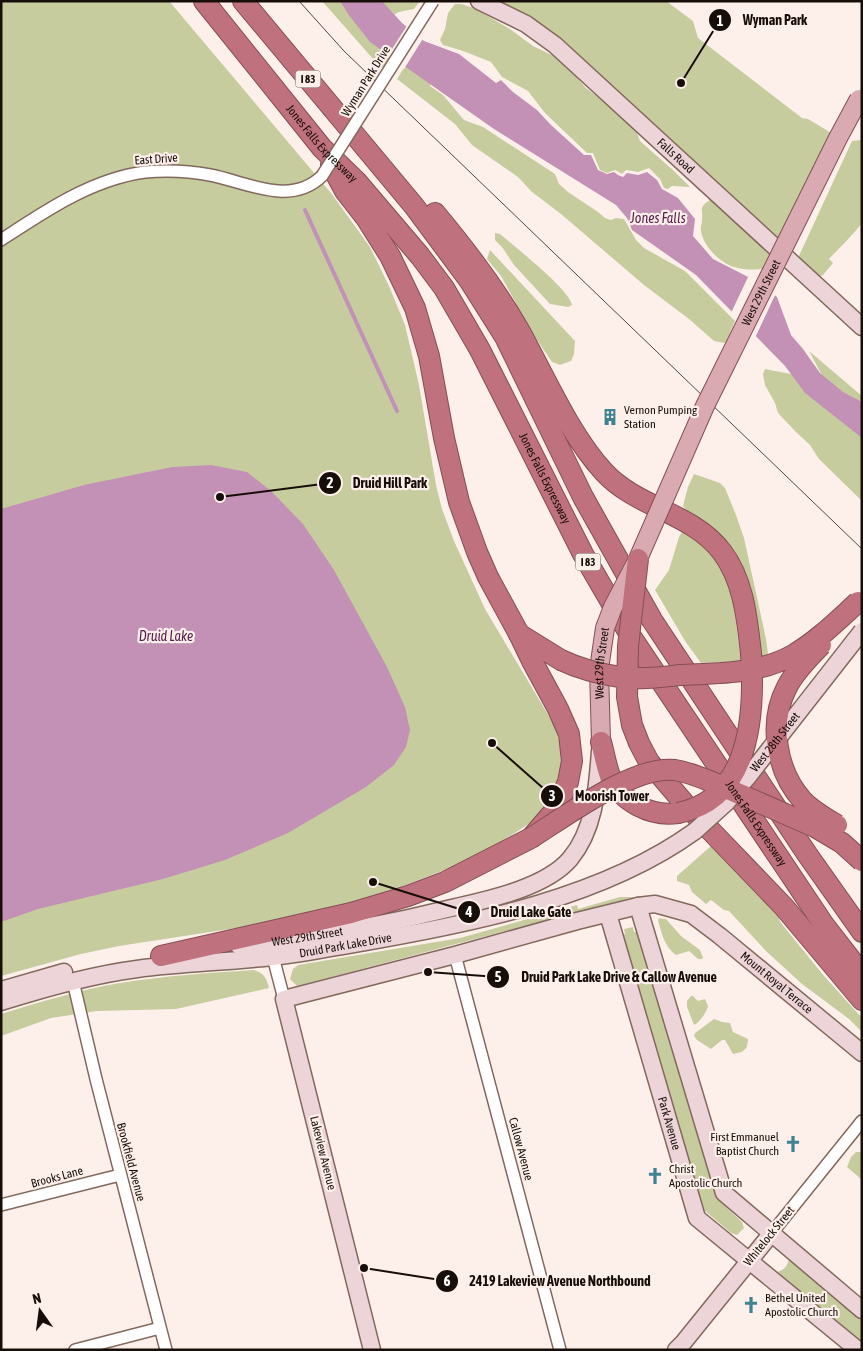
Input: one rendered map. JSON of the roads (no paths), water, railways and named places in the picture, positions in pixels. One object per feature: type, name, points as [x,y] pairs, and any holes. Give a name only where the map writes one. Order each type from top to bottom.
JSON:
[{"type":"highway","name":"Jones Falls Expressway","points":[[204,1],[322,148],[357,182],[420,256],[444,288],[480,350],[583,554],[630,635],[824,925],[862,974]]},
{"type":"highway","name":"Jones Falls Expressway","points":[[243,1],[374,156],[469,280],[505,337],[612,551],[661,635],[812,862],[862,932]]},
{"type":"highway","points":[[322,148],[345,191],[366,218],[390,256],[415,308],[429,356],[444,438],[461,509],[488,577],[569,734],[572,748],[570,772],[564,794],[546,823],[527,841]]},
{"type":"highway","points":[[374,156],[401,177],[422,198],[481,271],[519,330],[571,424],[604,472],[628,491],[702,531],[722,552],[731,566],[743,600],[757,674],[760,708],[755,754],[747,778]]},
{"type":"highway","points":[[638,559],[630,622],[627,697],[632,725],[639,743],[649,762],[684,803],[784,908],[862,1000]]},
{"type":"highway","points":[[519,634],[561,660],[582,669],[622,677],[643,678],[747,671],[767,666],[792,656],[811,644],[860,600]]},
{"type":"highway","points":[[860,600],[787,686],[779,707],[776,732],[783,768],[794,791],[814,811],[842,828],[862,848]]},
{"type":"highway","points":[[601,742],[610,776],[623,794],[643,808],[654,813],[666,815],[691,811],[705,805],[721,789],[738,764],[746,744],[751,722],[753,690],[752,653]]},
{"type":"highway","points":[[161,956],[311,923],[408,896],[445,882],[527,841],[620,784],[651,772],[674,770],[712,782],[815,827],[842,843],[862,861]]},
{"type":"main road","name":"Falls Road","points":[[479,1],[526,24],[555,45],[862,327]]},
{"type":"main road","name":"West 29th Street","points":[[161,956],[271,942],[408,919],[498,896],[542,880],[558,870],[570,859],[584,839],[591,819],[596,794],[601,742],[599,669],[605,628],[613,607],[638,559],[709,398],[838,138],[861,97]]},
{"type":"main road","name":"West 28th Street","points":[[598,883],[655,858],[695,831],[727,802],[862,631]]},
{"type":"main road","name":"Druid Park Lake Drive","points":[[1,1002],[73,981],[135,969],[273,957],[384,939],[474,921],[519,909],[598,883]]},
{"type":"main road","name":"Mount Royal Terrace","points":[[638,906],[655,904],[691,914],[862,1053]]},
{"type":"main road","points":[[284,999],[638,906],[724,1193],[862,1310]]},
{"type":"main road","name":"Park Avenue","points":[[608,914],[697,1218],[858,1350]]},
{"type":"main road","points":[[1,990],[72,970],[106,963],[161,956]]},
{"type":"main road","name":"Lakeview Avenue","points":[[284,999],[372,1350]]},
{"type":"main road","name":"Whitelock Street","points":[[676,1350],[771,1234]]},
{"type":"street","name":"Wyman Park Drive","points":[[322,176],[433,1]]},
{"type":"street","name":"East Drive","points":[[1,240],[80,192],[126,176],[161,171],[193,172],[255,188],[282,192],[302,189],[316,182],[322,176]]},
{"type":"street","name":"Callow Avenue","points":[[455,955],[560,1350]]},
{"type":"street","name":"Lakeview Avenue","points":[[273,957],[284,999]]},
{"type":"street","name":"Brookfield Avenue","points":[[73,981],[120,1175],[166,1350]]},
{"type":"street","name":"Whitelock Street","points":[[771,1234],[862,1121]]},
{"type":"street","name":"Brooks Lane","points":[[1,1206],[120,1175]]},
{"type":"street","points":[[76,1350],[160,1328]]},
{"type":"water","name":"Jones Falls","points":[[340,1],[382,1],[402,23],[424,41],[459,54],[496,83],[501,80],[513,92],[537,110],[584,155],[591,155],[598,170],[607,174],[614,172],[623,177],[627,173],[638,175],[647,172],[657,180],[662,189],[678,198],[695,219],[693,236],[713,259],[758,282],[777,297],[791,335],[820,373],[843,392],[862,402],[862,438],[805,393],[785,366],[696,275],[632,230],[627,218],[616,205],[494,129],[370,42]]},
{"type":"water","name":"Druid Lake","points":[[211,465],[247,472],[271,491],[303,524],[334,570],[387,667],[405,707],[410,730],[406,747],[394,765],[366,787],[288,833],[225,860],[163,879],[38,909],[1,922],[1,509],[84,485],[172,467]]},
{"type":"waterway","points":[[305,210],[397,411]]},
{"type":"tram line","points":[[299,1],[344,51],[862,549]]},
{"type":"place","name":"Wyman Park","points":[[681,83]]},
{"type":"place","name":"Vernon Pumping Station","points":[[610,417]]},
{"type":"place","name":"Druid Hill Park","points":[[220,497]]},
{"type":"place","name":"Moorish Tower","points":[[492,743]]},
{"type":"place","name":"Druid Lake Gate","points":[[373,882]]},
{"type":"place","name":"Druid Park Lake Drive & Callow Avenue","points":[[428,972]]},
{"type":"place","name":"First Emmanuel Baptist Church","points":[[793,1144]]},
{"type":"place","name":"Christ Apostolic Church","points":[[655,1176]]},
{"type":"place","name":"2419 Lakeview Avenue Northbound","points":[[364,1268]]},
{"type":"place","name":"Bethel United Apostolic Church","points":[[751,1305]]}]
